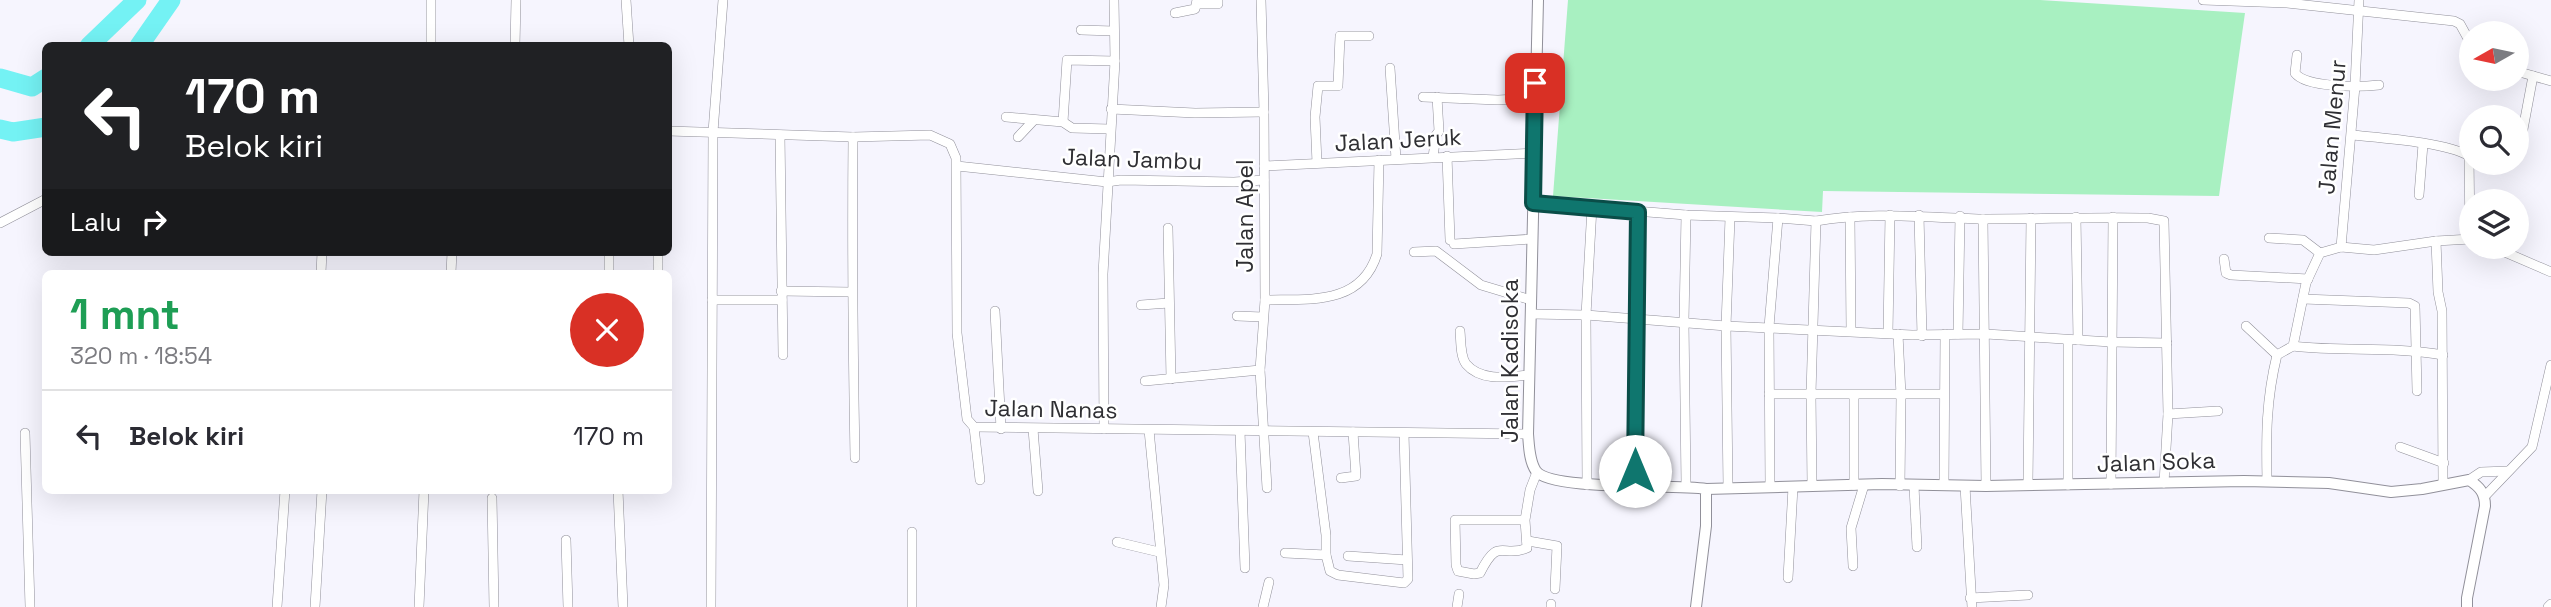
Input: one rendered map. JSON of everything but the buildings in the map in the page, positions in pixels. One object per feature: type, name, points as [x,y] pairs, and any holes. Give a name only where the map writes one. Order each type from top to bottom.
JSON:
[{"type":"street","points":[[431,0],[431,42]]},
{"type":"street","points":[[516,0],[516,42]]},
{"type":"street","points":[[626,0],[629,42]]},
{"type":"street","points":[[711,607],[713,132],[723,0]]},
{"type":"street","points":[[1104,429],[1103,274],[1115,61],[1114,0]]},
{"type":"street","points":[[1175,13],[1195,9],[1197,2],[1218,5],[1218,0]]},
{"type":"street","name":"Jalan Apel","points":[[1261,0],[1265,300],[1260,370],[1267,488]]},
{"type":"street","name":"Jalan Kadisoka","points":[[1538,0],[1528,434],[1532,462],[1537,472],[1545,478],[1587,485],[1686,485],[1706,489]]},
{"type":"street","points":[[2203,0],[2359,5],[2459,23]]},
{"type":"street","name":"Jalan Menur","points":[[2341,247],[2352,135],[2359,5]]},
{"type":"street","points":[[1081,30],[1114,31]]},
{"type":"street","points":[[1317,163],[1315,117],[1318,86],[1338,86],[1340,36],[1370,36]]},
{"type":"street","points":[[2297,55],[2295,73],[2298,78],[2315,83],[2379,85]]},
{"type":"street","points":[[1063,122],[1067,60],[1115,61]]},
{"type":"street","points":[[1390,68],[1396,159]]},
{"type":"street","points":[[2529,75],[2551,80]]},
{"type":"street","points":[[2528,105],[2533,76]]},
{"type":"street","points":[[1423,97],[1498,100],[1535,98]]},
{"type":"street","points":[[1433,157],[1439,131],[1437,97]]},
{"type":"street","points":[[1111,109],[1264,112]]},
{"type":"street","points":[[1006,117],[1063,122],[1072,128],[1110,129]]},
{"type":"street","points":[[1018,136],[1034,120]]},
{"type":"street","points":[[672,131],[853,137],[930,135],[950,144],[957,166]]},
{"type":"street","points":[[780,135],[783,355]]},
{"type":"street","points":[[2352,135],[2423,144],[2469,156],[2469,189]]},
{"type":"street","points":[[853,137],[851,292],[855,458]]},
{"type":"street","points":[[2419,195],[2423,144]]},
{"type":"street","name":"Jalan Jeruk","points":[[1264,166],[1534,153]]},
{"type":"street","points":[[1447,156],[1452,242],[1532,239]]},
{"type":"street","points":[[1265,300],[1328,298],[1346,292],[1372,269],[1377,254],[1378,160]]},
{"type":"street","name":"Jalan Jambu","points":[[957,166],[1107,182],[1169,179],[1234,182],[1264,180]]},
{"type":"street","name":"Jalan Nanas","points":[[957,166],[957,334],[967,419],[974,426],[1001,429],[1528,434]]},
{"type":"street","points":[[0,223],[42,201]]},
{"type":"street","points":[[1533,203],[1730,218],[1816,221],[1890,215],[1983,219],[2113,217],[2164,221],[2168,414],[2164,483]]},
{"type":"street","points":[[1587,485],[1586,314],[1592,207]]},
{"type":"street","points":[[1635,484],[1638,212]]},
{"type":"street","points":[[1686,215],[1686,485]]},
{"type":"street","points":[[1890,215],[1893,334],[1901,395],[1900,486]]},
{"type":"street","points":[[1919,215],[1922,335]]},
{"type":"street","points":[[1958,334],[1960,216]]},
{"type":"street","points":[[1850,217],[1851,331]]},
{"type":"street","points":[[2068,485],[2076,217]]},
{"type":"street","points":[[2111,484],[2113,217]]},
{"type":"street","points":[[1728,488],[1726,326],[1730,218]]},
{"type":"street","points":[[1770,487],[1769,327],[1778,218]]},
{"type":"street","points":[[2028,484],[2031,218]]},
{"type":"street","points":[[1983,219],[1986,486]]},
{"type":"street","points":[[1812,486],[1811,394],[1816,221]]},
{"type":"street","points":[[1168,228],[1171,379]]},
{"type":"street","points":[[2269,238],[2303,240],[2320,253]]},
{"type":"street","points":[[2293,346],[2308,279],[2320,253],[2341,247],[2374,250],[2459,240]]},
{"type":"street","points":[[2436,241],[2443,355],[2444,484]]},
{"type":"street","points":[[1414,252],[1436,251],[1480,285],[1531,300]]},
{"type":"street","points":[[2521,259],[2551,272]]},
{"type":"street","points":[[2224,260],[2224,269],[2231,275],[2308,279]]},
{"type":"street","points":[[712,300],[851,292]]},
{"type":"street","points":[[2303,299],[2409,303],[2415,306],[2417,391]]},
{"type":"street","points":[[1141,305],[1169,303]]},
{"type":"street","points":[[995,311],[1001,429]]},
{"type":"street","points":[[1531,314],[1586,314],[1726,326],[1812,328],[1893,334],[1986,334],[2167,343]]},
{"type":"street","points":[[1237,316],[1264,317]]},
{"type":"street","points":[[2246,326],[2277,355]]},
{"type":"street","points":[[1460,331],[1466,363],[1484,376],[1501,378],[1530,375]]},
{"type":"street","points":[[1944,484],[1945,334]]},
{"type":"street","points":[[2277,355],[2293,346],[2325,350],[2416,350],[2443,355]]},
{"type":"street","points":[[2267,481],[2266,417],[2277,355]]},
{"type":"street","points":[[2485,496],[2532,447],[2551,369]]},
{"type":"street","points":[[1145,381],[1260,370]]},
{"type":"street","points":[[1769,394],[1944,394]]},
{"type":"street","points":[[1853,566],[1851,528],[1859,485],[1854,395]]},
{"type":"street","points":[[2168,414],[2218,411]]},
{"type":"street","points":[[974,426],[980,481]]},
{"type":"street","points":[[1033,429],[1038,491]]},
{"type":"street","points":[[1149,430],[1164,585],[1161,607]]},
{"type":"street","points":[[1240,431],[1245,568]]},
{"type":"street","points":[[1313,432],[1326,534],[1326,555],[1333,574],[1404,583],[1408,579],[1404,433]]},
{"type":"street","points":[[1341,478],[1356,476],[1353,432]]},
{"type":"street","points":[[25,433],[30,607]]},
{"type":"street","points":[[2400,447],[2444,463]]},
{"type":"street","points":[[2468,607],[2467,598],[2484,517],[2485,496],[2479,486],[2469,480],[2481,472],[2508,471]]},
{"type":"street","points":[[1525,520],[1455,520],[1458,571],[1474,574],[1480,572],[1493,552],[1501,549],[1524,550],[1527,547],[1525,520],[1530,490],[1537,472]]},
{"type":"street","name":"Jalan Soka","points":[[1706,489],[2267,481],[2329,483],[2391,492],[2469,480]]},
{"type":"street","points":[[1914,486],[1917,547]]},
{"type":"street","points":[[1965,486],[1971,603],[2028,595]]},
{"type":"street","points":[[1788,578],[1793,487]]},
{"type":"street","points":[[1696,607],[1706,526],[1706,489]]},
{"type":"street","points":[[277,607],[285,494]]},
{"type":"street","points":[[315,607],[322,494]]},
{"type":"street","points":[[419,607],[424,494]]},
{"type":"street","points":[[618,494],[623,607]]},
{"type":"street","points":[[492,498],[494,607]]},
{"type":"street","points":[[912,532],[912,607]]},
{"type":"street","points":[[566,540],[568,607]]},
{"type":"street","points":[[1528,541],[1557,546],[1555,589]]},
{"type":"street","points":[[1117,542],[1159,552]]},
{"type":"street","points":[[1285,553],[1326,555]]},
{"type":"street","points":[[1348,556],[1407,560]]},
{"type":"street","points":[[1263,607],[1269,583]]},
{"type":"street","points":[[1457,607],[1459,594]]},
{"type":"green space","points":[[1568,0],[2040,0],[2245,13],[2219,196],[1823,191],[1822,212],[1553,196]]},
{"type":"waterway","points":[[93,42],[137,0]]},
{"type":"waterway","points":[[142,42],[171,0]]},
{"type":"waterway","points":[[0,78],[32,87],[42,81]]},
{"type":"waterway","points":[[0,129],[13,132],[42,128]]},
{"type":"route","points":[[1535,83],[1533,203],[1638,212],[1635,471]]}]
